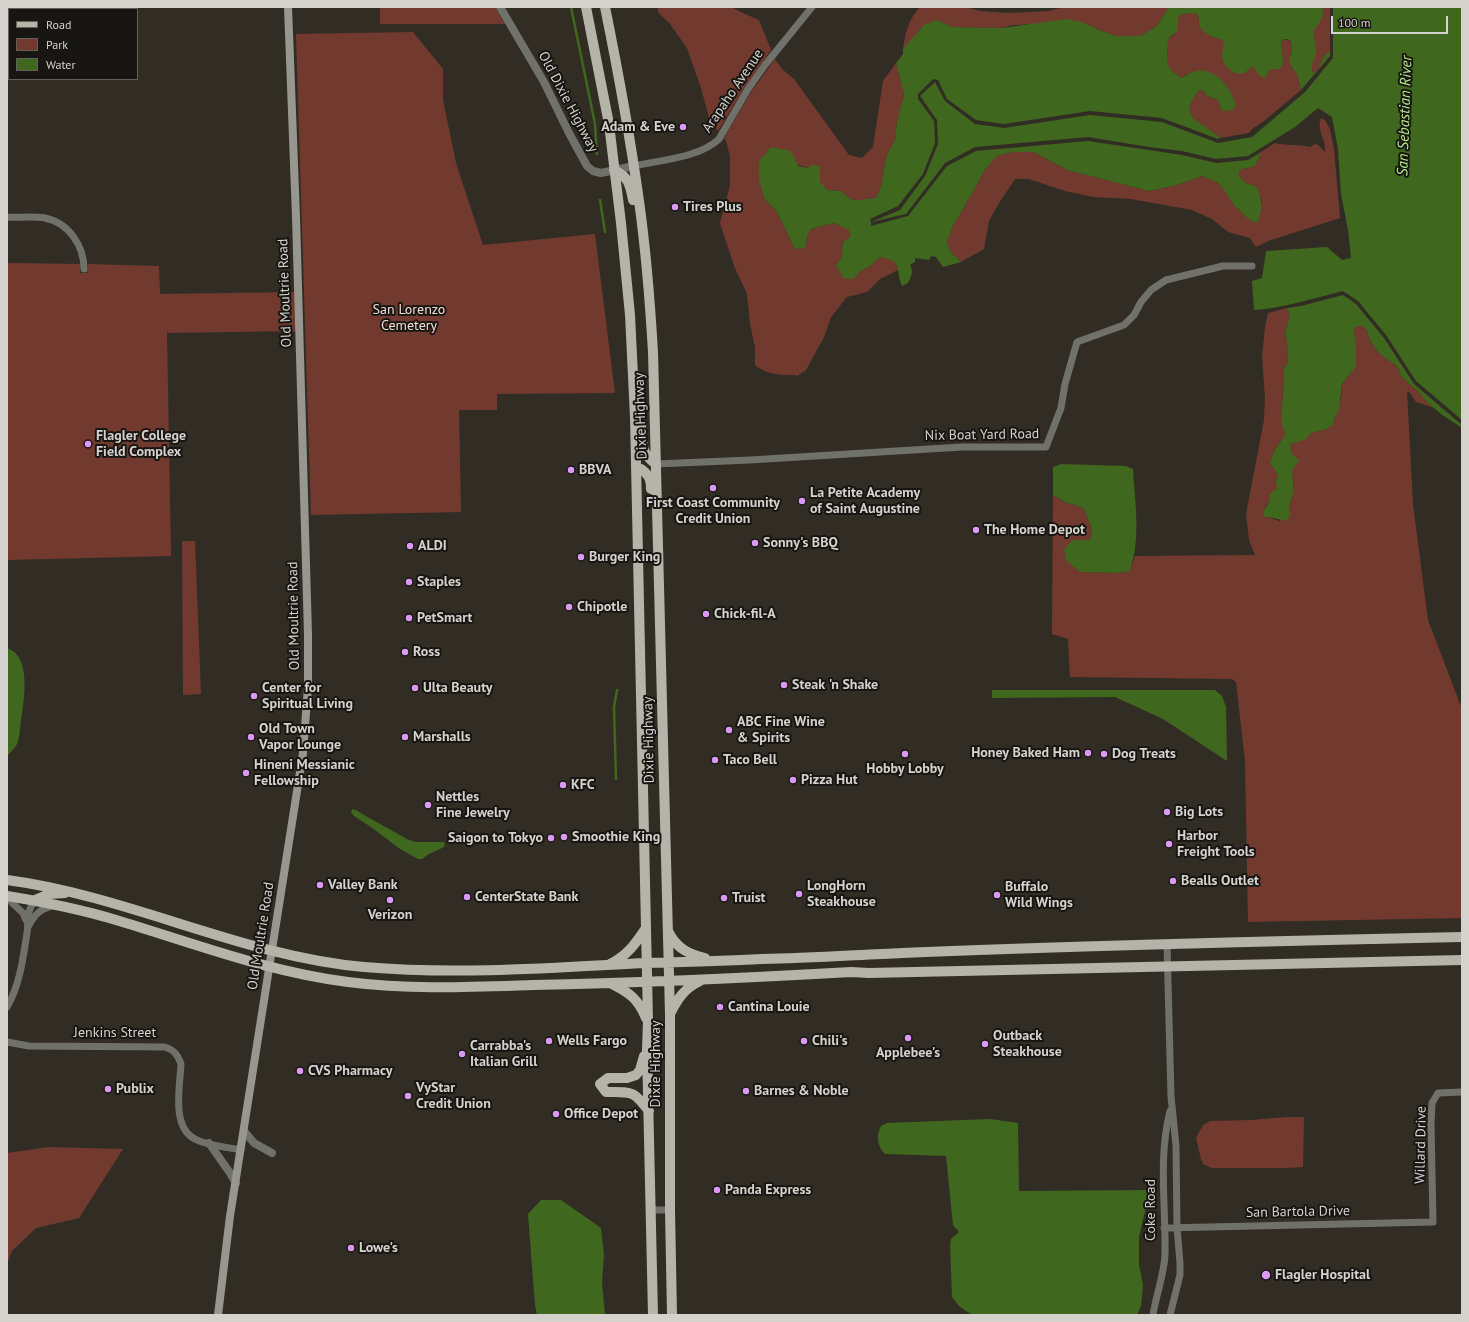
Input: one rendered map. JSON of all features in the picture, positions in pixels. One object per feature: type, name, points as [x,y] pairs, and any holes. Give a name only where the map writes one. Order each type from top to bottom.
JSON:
[{"type":"main road","name":"Old Moultrie Road","points":[[218,1315],[271,951],[303,753],[308,687],[300,362],[288,7]]},
{"type":"main road","name":"Dixie Highway","points":[[586,7],[609,124],[625,263],[632,342],[635,417],[653,1315]]},
{"type":"main road","name":"Dixie Highway","points":[[605,7],[620,81],[634,166],[650,304],[655,412],[670,1014],[670,1210],[672,1315]]},
{"type":"main road","points":[[614,170],[622,174],[628,182],[633,199],[642,275],[650,403],[655,412]]},
{"type":"main road","points":[[632,342],[638,367],[643,445],[646,456],[656,464]]},
{"type":"main road","points":[[636,486],[641,469],[647,465],[656,464]]},
{"type":"main road","points":[[641,469],[650,478],[654,610],[660,622]]},
{"type":"main road","points":[[7,880],[75,892],[271,951],[333,964],[400,970],[549,969],[646,963],[899,953],[1167,944],[1462,937]]},
{"type":"main road","points":[[35,900],[49,894],[75,892]]},
{"type":"main road","points":[[7,897],[35,900],[116,920],[235,958],[269,967],[310,976],[349,982],[407,986],[647,982],[851,972],[869,973],[1462,960]]},
{"type":"main road","points":[[602,966],[620,959],[628,952],[646,928]]},
{"type":"main road","points":[[667,928],[676,945],[684,952],[714,961]]},
{"type":"main road","points":[[851,972],[851,968],[856,962],[881,959],[899,953]]},
{"type":"main road","points":[[455,970],[455,986]]},
{"type":"main road","points":[[670,1014],[678,999],[686,989],[703,980]]},
{"type":"main road","points":[[610,983],[627,992],[636,999],[648,1021]]},
{"type":"main road","points":[[647,1050],[640,1070],[636,1075],[627,1078],[608,1078],[600,1084],[606,1092],[626,1092],[633,1094],[638,1097],[649,1111]]},
{"type":"street","name":"Old Dixie Highway","points":[[500,7],[544,82],[582,160],[587,166],[600,173],[634,166]]},
{"type":"street","name":"Arapaho Avenue","points":[[634,166],[691,154],[713,144],[719,139],[748,89],[765,65],[812,7]]},
{"type":"street","points":[[7,217],[45,218],[60,224],[70,231],[80,247],[83,256],[84,269]]},
{"type":"street","name":"Nix Boat Yard Road","points":[[656,464],[750,460],[962,447],[1046,447],[1061,408],[1065,384],[1077,342],[1124,325],[1134,315],[1141,302],[1151,290],[1166,280],[1223,266],[1252,266]]},
{"type":"street","points":[[7,897],[23,913],[27,925]]},
{"type":"street","points":[[7,1007],[13,997],[21,968],[29,909],[35,900]]},
{"type":"street","points":[[27,925],[38,912],[44,908],[56,905]]},
{"type":"street","name":"Coke Road","points":[[1167,944],[1171,1105],[1176,1146],[1177,1227],[1180,1275],[1170,1315]]},
{"type":"street","name":"Jenkins Street","points":[[7,1042],[30,1046],[165,1047],[171,1049],[179,1057],[181,1064],[179,1106],[180,1120],[184,1128],[194,1139],[241,1150]]},
{"type":"street","name":"Willard Drive","points":[[1432,1222],[1432,1103],[1438,1093],[1462,1092]]},
{"type":"street","name":"Coke Road","points":[[1153,1315],[1165,1256],[1165,1130],[1171,1105]]},
{"type":"street","points":[[244,1131],[254,1143],[272,1153]]},
{"type":"street","points":[[209,1143],[236,1184]]},
{"type":"street","points":[[650,1210],[670,1210]]},
{"type":"street","name":"San Bartola Drive","points":[[1164,1228],[1432,1222]]},
{"type":"green space","points":[[380,7],[495,7],[505,24],[380,24]]},
{"type":"green space","points":[[657,7],[731,7],[759,20],[771,50],[745,87],[718,131],[710,121],[701,88],[687,48],[670,24],[658,12]]},
{"type":"green space","points":[[921,7],[966,7],[980,11],[1008,13],[1049,11],[1064,7],[1169,7],[1157,26],[1140,36],[1117,36],[1082,22],[1013,25],[1002,28],[952,27],[937,20],[903,49],[906,32],[913,15]]},
{"type":"green space","points":[[1322,7],[1330,7],[1330,50],[1324,56],[1318,70],[1313,73],[1312,62],[1316,46],[1313,32],[1323,11]]},
{"type":"green space","points":[[1196,13],[1199,20],[1199,26],[1212,37],[1223,40],[1225,43],[1222,55],[1245,73],[1253,66],[1266,76],[1270,69],[1283,60],[1281,42],[1284,39],[1292,42],[1290,54],[1291,66],[1297,74],[1301,90],[1249,133],[1221,138],[1193,118],[1189,109],[1199,90],[1204,91],[1207,96],[1218,100],[1220,107],[1233,96],[1221,80],[1212,74],[1200,72],[1181,78],[1170,69],[1167,60],[1168,42],[1170,37],[1175,34],[1178,18],[1181,14]]},
{"type":"green space","name":"San Lorenzo Cemetery","points":[[413,32],[443,69],[443,100],[456,163],[483,245],[595,234],[615,393],[497,394],[497,410],[459,410],[461,512],[311,515],[296,34]]},
{"type":"green space","points":[[775,59],[782,69],[794,79],[849,155],[862,158],[873,147],[883,81],[896,63],[904,95],[897,121],[895,140],[887,154],[881,187],[876,198],[853,200],[842,191],[827,190],[808,168],[798,165],[765,200],[776,210],[795,249],[805,248],[808,234],[811,229],[834,223],[849,229],[850,237],[843,242],[841,259],[836,265],[854,279],[860,271],[869,267],[880,257],[894,261],[898,270],[880,279],[867,292],[847,297],[831,317],[824,337],[806,370],[797,376],[769,373],[755,365],[755,347],[750,324],[747,294],[735,268],[720,223],[730,185],[730,156],[724,138],[751,92]]},
{"type":"green space","points":[[1321,118],[1325,120],[1330,129],[1334,149],[1340,218],[1268,241],[1256,247],[1250,238],[1228,232],[1212,219],[1192,210],[1131,199],[1093,197],[1065,191],[1029,179],[1015,179],[989,221],[984,249],[961,262],[950,251],[947,242],[952,228],[984,171],[996,156],[1013,152],[1034,152],[1067,170],[1149,191],[1177,185],[1202,176],[1217,182],[1234,205],[1247,218],[1262,201],[1256,186],[1243,181],[1237,173],[1240,170],[1255,166],[1261,152],[1275,143],[1310,147],[1317,144],[1325,152],[1325,144],[1320,127]]},
{"type":"green space","name":"Flagler College Field Complex","points":[[7,263],[80,264],[80,273],[87,273],[88,264],[159,266],[160,294],[297,292],[299,331],[167,333],[171,556],[7,560]]},
{"type":"green space","points":[[1287,308],[1290,315],[1285,333],[1288,363],[1283,368],[1284,383],[1281,417],[1285,435],[1274,451],[1270,463],[1278,475],[1277,488],[1270,494],[1270,500],[1265,507],[1270,518],[1280,521],[1289,507],[1294,491],[1292,470],[1298,459],[1292,454],[1290,444],[1311,433],[1327,429],[1335,419],[1341,398],[1342,384],[1356,367],[1356,343],[1354,333],[1357,326],[1362,326],[1367,330],[1370,341],[1380,354],[1398,367],[1401,376],[1434,408],[1416,402],[1407,391],[1413,505],[1428,620],[1462,709],[1462,918],[1247,922],[1245,761],[1236,682],[1232,679],[1070,677],[1068,639],[1052,634],[1053,495],[1066,503],[1076,505],[1084,509],[1092,529],[1092,536],[1089,540],[1073,540],[1080,572],[1116,573],[1130,571],[1135,556],[1255,555],[1249,540],[1246,514],[1264,420],[1265,398],[1262,357],[1265,327],[1268,313]]},
{"type":"green space","points":[[182,541],[195,541],[201,694],[183,695]]},
{"type":"green space","points":[[1304,1117],[1303,1167],[1212,1168],[1203,1164],[1196,1138],[1203,1125],[1210,1121]]},
{"type":"green space","points":[[49,1147],[123,1149],[79,1218],[36,1228],[12,1251],[7,1264],[7,1153]]},
{"type":"water","points":[[1169,7],[1322,7],[1322,17],[1313,32],[1316,53],[1312,65],[1313,73],[1318,70],[1324,56],[1330,50],[1330,56],[1301,90],[1297,74],[1289,61],[1292,42],[1284,39],[1281,42],[1283,60],[1282,66],[1279,69],[1270,69],[1266,77],[1262,77],[1257,73],[1253,66],[1245,73],[1238,74],[1229,69],[1223,62],[1223,40],[1204,32],[1199,26],[1199,19],[1196,13],[1181,14],[1178,18],[1178,31],[1170,37],[1168,42],[1167,60],[1170,69],[1181,78],[1196,71],[1210,72],[1222,80],[1234,98],[1236,105],[1233,110],[1223,111],[1218,100],[1207,96],[1204,91],[1199,90],[1192,101],[1189,109],[1193,118],[1221,138],[1218,139],[1162,118],[1090,111],[1004,124],[976,120],[947,99],[938,80],[933,79],[918,94],[918,99],[934,121],[935,143],[923,174],[898,206],[870,219],[871,226],[908,216],[947,166],[976,151],[1088,141],[1182,155],[1216,163],[1248,160],[1261,152],[1255,166],[1240,170],[1238,173],[1243,181],[1256,186],[1258,191],[1261,204],[1257,223],[1247,218],[1234,205],[1217,182],[1202,176],[1177,185],[1149,191],[1067,170],[1034,152],[1013,152],[997,156],[984,171],[952,228],[947,242],[950,251],[961,262],[943,267],[936,257],[931,256],[929,260],[915,258],[915,262],[910,265],[912,272],[909,281],[902,286],[895,263],[880,257],[869,267],[860,271],[854,279],[843,278],[836,265],[841,259],[843,242],[850,237],[849,230],[834,223],[811,229],[808,234],[805,248],[795,249],[776,210],[765,200],[759,180],[759,161],[771,147],[791,151],[798,166],[808,168],[811,165],[820,166],[820,181],[827,190],[842,191],[853,200],[876,198],[881,187],[887,154],[895,140],[897,121],[904,95],[896,63],[903,54],[903,49],[924,25],[937,20],[952,27],[1002,28],[1066,19],[1082,22],[1117,36],[1140,36],[1157,26]]},
{"type":"water","name":"San Sebastian River","points":[[1333,7],[1462,7],[1462,420],[1416,381],[1386,335],[1358,301],[1343,291],[1288,305],[1254,310],[1252,281],[1262,278],[1266,251],[1327,247],[1342,260],[1351,258],[1348,230],[1341,194],[1338,149],[1332,117],[1318,108],[1295,127],[1248,156],[1216,159],[1182,151],[1088,137],[975,147],[945,163],[906,214],[871,222],[900,210],[925,176],[938,144],[937,120],[920,96],[935,82],[945,101],[975,124],[1004,128],[1090,115],[1162,122],[1218,143],[1252,137],[1305,92],[1333,58]]},
{"type":"water","points":[[1343,295],[1356,304],[1384,338],[1414,384],[1462,425],[1462,428],[1441,414],[1427,402],[1417,390],[1401,376],[1398,367],[1380,354],[1370,341],[1367,330],[1362,326],[1357,326],[1354,333],[1356,343],[1356,367],[1342,384],[1339,409],[1332,425],[1327,429],[1311,433],[1305,440],[1290,444],[1292,454],[1299,461],[1292,470],[1294,491],[1289,507],[1290,516],[1286,521],[1264,516],[1263,512],[1270,500],[1270,494],[1277,488],[1276,481],[1278,475],[1270,463],[1274,451],[1285,435],[1281,417],[1284,383],[1283,368],[1288,363],[1285,333],[1290,315],[1287,308],[1301,306]]},
{"type":"water","points":[[1061,464],[1126,466],[1133,469],[1136,533],[1130,571],[1116,573],[1080,572],[1066,560],[1064,549],[1073,540],[1089,540],[1092,536],[1092,529],[1084,509],[1067,503],[1053,495],[1053,467]]},
{"type":"water","points":[[7,648],[15,653],[20,660],[23,669],[24,702],[19,738],[16,746],[7,756]]},
{"type":"water","points":[[992,690],[1215,690],[1222,696],[1226,707],[1227,761],[1163,719],[1115,697],[992,698]]},
{"type":"water","points":[[352,809],[407,839],[415,842],[442,842],[445,843],[444,847],[422,859],[418,859],[400,849],[354,816],[351,812]]},
{"type":"water","points":[[990,1119],[1018,1123],[1019,1191],[1150,1190],[1139,1237],[1139,1265],[1143,1285],[1141,1306],[1137,1315],[972,1315],[959,1306],[952,1297],[950,1245],[951,1239],[959,1232],[953,1225],[946,1156],[885,1154],[880,1148],[878,1133],[881,1126],[887,1123]]},
{"type":"water","points":[[541,1200],[561,1200],[601,1228],[604,1255],[602,1282],[605,1315],[537,1315],[528,1214]]},
{"type":"waterway","points":[[571,7],[595,124],[597,154]]},
{"type":"waterway","points":[[600,200],[605,232]]},
{"type":"waterway","points":[[616,779],[614,707],[617,690]]},
{"type":"place","name":"Adam & Eve","points":[[683,127]]},
{"type":"place","name":"Tires Plus","points":[[675,207]]},
{"type":"place","name":"Flagler College Field Complex","points":[[88,444]]},
{"type":"place","name":"BBVA","points":[[571,470]]},
{"type":"place","name":"First Coast Community Credit Union","points":[[713,488]]},
{"type":"place","name":"La Petite Academy of Saint Augustine","points":[[802,501]]},
{"type":"place","name":"The Home Depot","points":[[976,530]]},
{"type":"place","name":"Sonny's BBQ","points":[[755,543]]},
{"type":"place","name":"ALDI","points":[[410,546]]},
{"type":"place","name":"Burger King","points":[[581,557]]},
{"type":"place","name":"Staples","points":[[409,582]]},
{"type":"place","name":"Chipotle","points":[[569,607]]},
{"type":"place","name":"Chick-fil-A","points":[[706,614]]},
{"type":"place","name":"PetSmart","points":[[409,618]]},
{"type":"place","name":"Ross","points":[[405,652]]},
{"type":"place","name":"Steak 'n Shake","points":[[784,685]]},
{"type":"place","name":"Ulta Beauty","points":[[415,688]]},
{"type":"place","name":"Center for Spiritual Living","points":[[254,696]]},
{"type":"place","name":"ABC Fine Wine & Spirits","points":[[729,730]]},
{"type":"place","name":"Old Town Vapor Lounge","points":[[251,737]]},
{"type":"place","name":"Marshalls","points":[[405,737]]},
{"type":"place","name":"Honey Baked Ham","points":[[1088,753]]},
{"type":"place","name":"Hobby Lobby","points":[[905,754]]},
{"type":"place","name":"Dog Treats","points":[[1104,754]]},
{"type":"place","name":"Taco Bell","points":[[715,760]]},
{"type":"place","name":"Hineni Messianic Fellowship","points":[[246,773]]},
{"type":"place","name":"Pizza Hut","points":[[793,780]]},
{"type":"place","name":"KFC","points":[[563,785]]},
{"type":"place","name":"Nettles Fine Jewelry","points":[[428,805]]},
{"type":"place","name":"Big Lots","points":[[1167,812]]},
{"type":"place","name":"Smoothie King","points":[[564,837]]},
{"type":"place","name":"Saigon to Tokyo","points":[[551,838]]},
{"type":"place","name":"Harbor Freight Tools","points":[[1169,844]]},
{"type":"place","name":"Bealls Outlet","points":[[1173,881]]},
{"type":"place","name":"Valley Bank","points":[[320,885]]},
{"type":"place","name":"LongHorn Steakhouse","points":[[799,894]]},
{"type":"place","name":"Buffalo Wild Wings","points":[[997,895]]},
{"type":"place","name":"CenterState Bank","points":[[467,897]]},
{"type":"place","name":"Truist","points":[[724,898]]},
{"type":"place","name":"Verizon","points":[[390,900]]},
{"type":"place","name":"Cantina Louie","points":[[720,1007]]},
{"type":"place","name":"Applebee's","points":[[908,1038]]},
{"type":"place","name":"Wells Fargo","points":[[549,1041]]},
{"type":"place","name":"Chili's","points":[[804,1041]]},
{"type":"place","name":"Outback Steakhouse","points":[[985,1044]]},
{"type":"place","name":"Carrabba's Italian Grill","points":[[462,1054]]},
{"type":"place","name":"CVS Pharmacy","points":[[300,1071]]},
{"type":"place","name":"Publix","points":[[108,1089]]},
{"type":"place","name":"Barnes & Noble","points":[[746,1091]]},
{"type":"place","name":"VyStar Credit Union","points":[[408,1096]]},
{"type":"place","name":"Office Depot","points":[[556,1114]]},
{"type":"place","name":"Panda Express","points":[[717,1190]]},
{"type":"place","name":"Lowe's","points":[[351,1248]]},
{"type":"place","name":"Flagler Hospital","points":[[1266,1275]]}]
